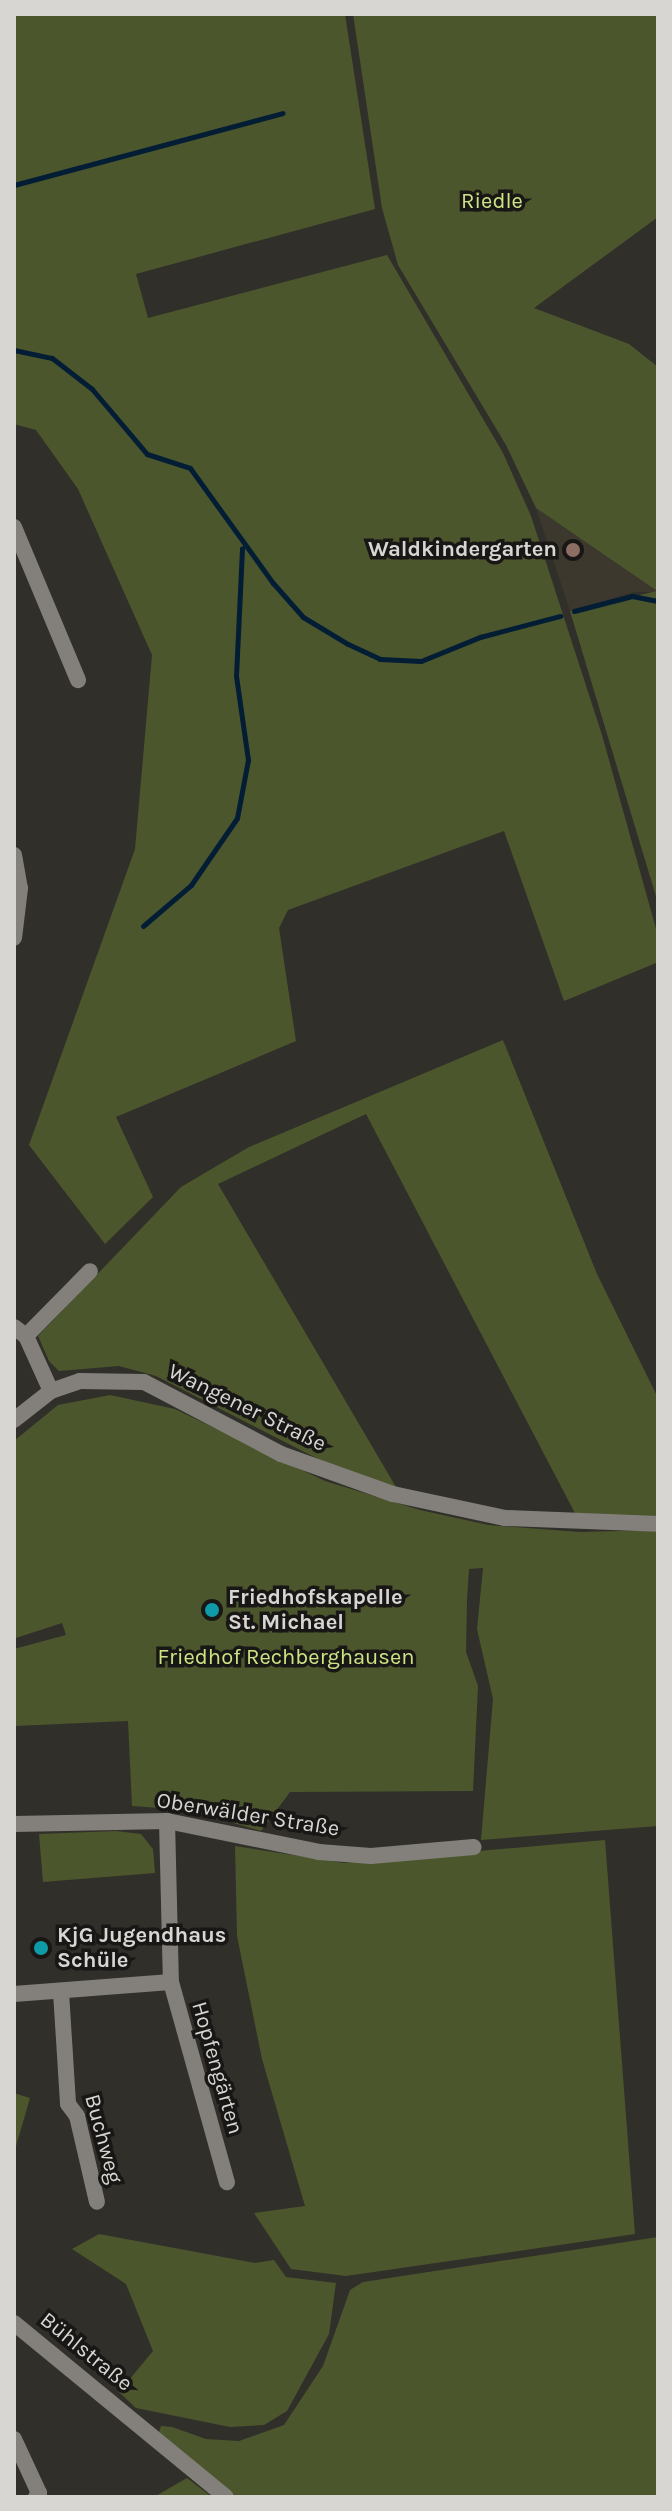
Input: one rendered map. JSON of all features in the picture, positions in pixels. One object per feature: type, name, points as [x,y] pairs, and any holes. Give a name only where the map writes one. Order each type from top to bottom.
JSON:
[{"type":"street","points":[[14,527],[78,680]]},
{"type":"street","points":[[14,855],[20,888],[14,938]]},
{"type":"street","points":[[51,1391],[20,1331],[90,1271]]},
{"type":"street","name":"Wangener Straße","points":[[14,1420],[51,1391],[98,1379],[144,1382],[281,1454],[449,1508],[505,1518],[658,1524]]},
{"type":"street","name":"Oberwälder Straße","points":[[14,1824],[167,1821],[319,1852],[371,1856],[474,1847]]},
{"type":"street","name":"Hopfengärten","points":[[167,1821],[171,1982],[227,2182]]},
{"type":"street","points":[[14,1994],[171,1982]]},
{"type":"street","name":"Buchweg","points":[[61,1992],[68,2104],[77,2116],[97,2202]]},
{"type":"street","name":"Bühlstraße","points":[[14,2323],[131,2416],[186,2469],[226,2497]]},
{"type":"street","points":[[14,2439],[39,2493],[36,2497]]},
{"type":"shaded area","name":"Waldkindergarten","points":[[536,508],[658,592],[634,592],[570,611]]},
{"type":"green space","points":[[14,14],[345,14],[375,209],[136,274],[148,318],[387,255],[503,453],[531,516],[602,735],[658,936],[656,963],[564,1001],[504,831],[288,910],[279,928],[296,1041],[116,1117],[153,1197],[105,1244],[29,1145],[135,849],[152,655],[78,489],[36,430],[14,424]]},
{"type":"green space","name":"Riedle","points":[[353,14],[658,14],[658,217],[534,308],[629,344],[658,367],[658,903],[570,611],[657,591],[536,508],[506,445],[398,265],[382,208]]},
{"type":"green space","points":[[503,1040],[597,1274],[658,1398],[658,1517],[577,1517],[366,1114],[218,1184],[396,1487],[328,1464],[156,1376],[119,1366],[59,1371],[49,1361],[38,1336],[181,1187],[249,1147]]},
{"type":"green space","name":"Friedhof Rechberghausen","points":[[110,1395],[175,1409],[325,1481],[420,1510],[488,1525],[579,1532],[658,1530],[658,1826],[481,1840],[493,1699],[477,1629],[483,1568],[469,1569],[467,1599],[466,1652],[478,1686],[473,1791],[290,1792],[261,1831],[188,1810],[132,1806],[128,1721],[14,1726],[14,1649],[66,1635],[62,1623],[16,1638],[14,1634],[14,1441],[58,1405]]},
{"type":"green space","points":[[116,1831],[141,1834],[153,1849],[155,1873],[43,1882],[39,1834]]},
{"type":"green space","points":[[605,1840],[635,2234],[346,2276],[291,2269],[254,2213],[305,2206],[262,2059],[237,1936],[235,1846],[344,1863]]},
{"type":"green space","points":[[14,2093],[30,2098],[14,2153]]},
{"type":"green space","points":[[99,2234],[255,2263],[274,2260],[286,2277],[336,2283],[329,2334],[287,2411],[264,2425],[230,2427],[136,2408],[119,2392],[153,2351],[126,2284],[72,2249]]},
{"type":"green space","points":[[658,2237],[658,2497],[235,2497],[159,2432],[161,2426],[172,2427],[206,2439],[239,2441],[284,2425],[323,2366],[350,2290],[363,2282]]},
{"type":"green space","points":[[187,2478],[212,2497],[154,2497]]},
{"type":"waterway","points":[[14,185],[283,113]]},
{"type":"waterway","points":[[14,350],[52,358],[92,389],[147,454],[190,468],[273,583],[303,617],[348,644],[380,659],[421,661],[480,637],[560,616]]},
{"type":"waterway","points":[[143,926],[191,885],[237,818],[248,760],[236,676],[242,548]]},
{"type":"waterway","points":[[574,611],[632,596],[658,601]]},
{"type":"place","name":"Waldkindergarten","points":[[573,550]]},
{"type":"place","name":"Friedhofskapelle St. Michael","points":[[212,1610]]},
{"type":"place","name":"KjG Jugendhaus Schüle","points":[[41,1948]]}]
